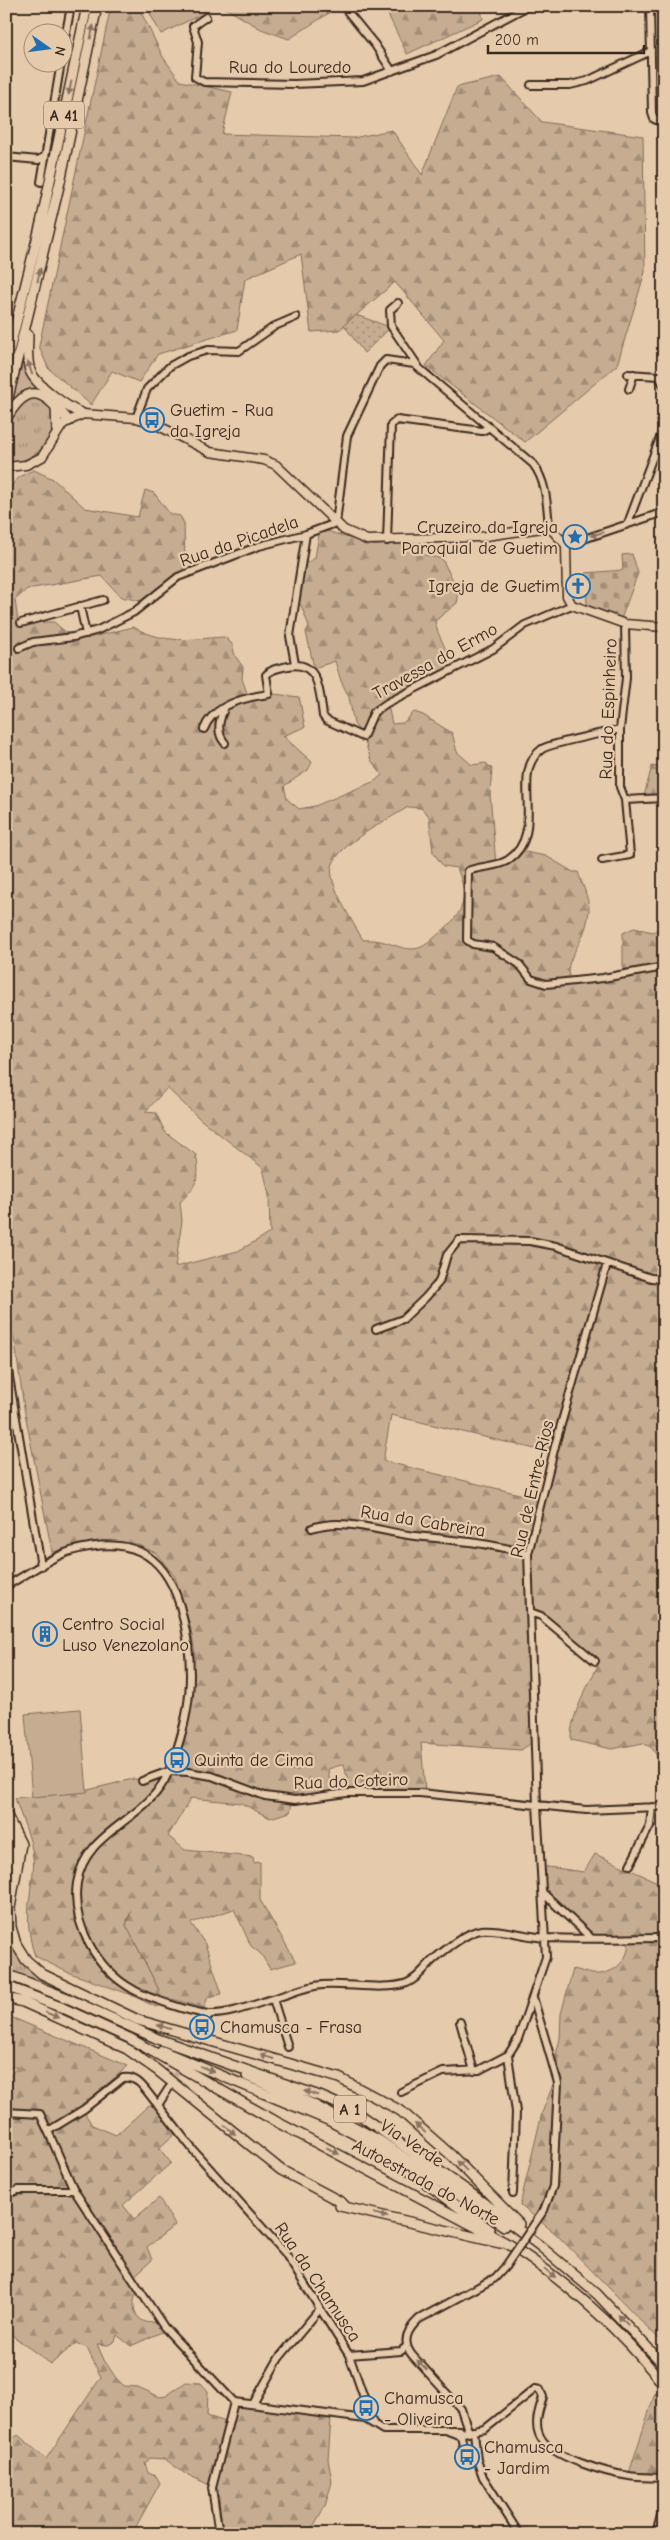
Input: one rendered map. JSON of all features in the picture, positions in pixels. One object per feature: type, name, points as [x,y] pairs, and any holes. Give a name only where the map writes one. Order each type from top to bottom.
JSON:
[{"type":"highway","name":"A 41","points":[[6,363],[41,223],[87,6]]},
{"type":"highway","name":"A 41","points":[[6,406],[28,322],[97,6]]},
{"type":"highway","points":[[28,322],[27,357],[30,371],[41,386],[58,402],[69,421]]},
{"type":"highway","points":[[6,419],[16,402],[26,395],[47,397],[83,414]]},
{"type":"highway","points":[[57,431],[58,402]]},
{"type":"highway","points":[[6,1814],[17,1834],[20,1844],[10,1908],[11,1927],[16,1944],[26,1960],[42,1974],[138,2020],[339,2078],[347,2088],[376,2103],[401,2111],[451,2155],[540,2246]]},
{"type":"highway","points":[[6,1825],[15,1836],[20,1853]]},
{"type":"highway","points":[[6,1831],[13,1850],[12,1862],[6,1871]]},
{"type":"highway","name":"Autoestrada do Norte","points":[[6,1974],[68,1998],[158,2039],[322,2097],[354,2111],[540,2246],[597,2294],[664,2365]]},
{"type":"highway","name":"Autoestrada do Norte","points":[[6,1986],[63,2008],[129,2038],[282,2124],[510,2245],[539,2264],[592,2306],[649,2366],[664,2385]]},
{"type":"highway","name":"A 1","points":[[6,1998],[46,2012],[127,2050],[188,2095],[281,2170],[284,2177],[338,2205],[510,2245]]},
{"type":"highway","name":"Via Verde","points":[[129,2038],[285,2101],[328,2120],[369,2142],[510,2245]]},
{"type":"highway","name":"Via Verde","points":[[158,2039],[319,2107],[380,2141],[517,2235],[531,2240]]},
{"type":"main road","points":[[6,466],[26,466],[42,457],[57,431],[69,421],[83,414],[136,418],[153,423],[210,452],[264,460],[276,465],[336,523],[352,535],[367,540],[386,541],[479,537],[549,527],[566,545],[567,596],[572,605],[636,627],[664,627]]},
{"type":"main road","points":[[69,421],[110,416]]},
{"type":"street","points":[[68,22],[71,6]]},
{"type":"street","points":[[343,6],[375,45],[392,71]]},
{"type":"street","name":"Rua do Louredo","points":[[206,17],[193,26],[198,42],[195,78],[204,82],[352,83],[436,55],[528,6]]},
{"type":"street","points":[[650,6],[652,113],[654,119],[664,123]]},
{"type":"street","points":[[531,85],[570,86],[651,53]]},
{"type":"street","points":[[41,182],[59,72]]},
{"type":"street","points":[[6,157],[38,160],[44,157]]},
{"type":"street","points":[[398,303],[390,310],[391,326],[420,370]]},
{"type":"street","points":[[136,418],[147,389],[170,366],[188,356],[208,350],[239,351],[275,326],[296,317]]},
{"type":"street","points":[[336,523],[347,436],[380,366],[386,360],[414,364],[488,428],[518,450],[540,473],[549,527]]},
{"type":"street","points":[[629,389],[631,374],[659,376],[664,386]]},
{"type":"street","points":[[386,541],[390,425],[397,420],[482,431],[488,428]]},
{"type":"street","points":[[628,523],[664,428]]},
{"type":"street","points":[[566,545],[664,512]]},
{"type":"street","name":"Rua da Picadela","points":[[19,648],[33,642],[86,634],[123,620],[178,576],[259,546],[306,534],[336,523]]},
{"type":"street","points":[[204,729],[208,720],[224,708],[248,696],[269,694],[266,675],[270,670],[295,664],[290,636],[306,534]]},
{"type":"street","points":[[21,623],[103,600]]},
{"type":"street","name":"Travessa do Ermo","points":[[295,664],[314,673],[318,679],[323,716],[326,720],[363,737],[374,712],[387,703],[493,649],[525,625],[572,605]]},
{"type":"street","points":[[80,606],[86,634]]},
{"type":"street","name":"Rua do Espinheiro","points":[[602,860],[630,855],[625,800],[620,787],[620,729],[626,678],[625,624]]},
{"type":"street","points":[[224,708],[219,719],[219,728],[225,743]]},
{"type":"street","points":[[620,729],[544,748],[532,757],[528,769],[527,838],[520,849],[507,861],[468,871],[467,940],[473,944],[493,947],[519,964],[531,979],[546,984],[603,978],[664,966]]},
{"type":"street","points":[[625,800],[664,798]]},
{"type":"street","points":[[376,1329],[403,1319],[426,1298],[440,1282],[447,1255],[459,1240],[530,1241],[556,1246],[651,1278],[664,1279]]},
{"type":"street","name":"Rua de Entre-Rios","points":[[508,2055],[514,2046],[533,1997],[546,1957],[537,1805],[528,1554],[556,1442],[607,1264]]},
{"type":"street","points":[[6,1359],[41,1566]]},
{"type":"street","name":"Rua da Cabreira","points":[[312,1528],[326,1523],[340,1523],[415,1536],[445,1538],[528,1554]]},
{"type":"street","points":[[6,1586],[68,1552],[124,1547],[149,1556],[162,1566],[175,1590],[187,1630],[192,1667],[188,1705],[169,1771],[162,1785],[148,1804],[96,1844],[81,1866],[76,1894],[78,1920],[85,1936],[105,1965],[117,1978],[136,1992],[198,2012],[210,2014],[322,1985],[406,1984],[419,1976],[433,1960],[478,1930],[545,1938],[664,1938]]},
{"type":"street","points":[[530,1612],[541,1616],[594,1660]]},
{"type":"street","name":"Rua do Coteiro","points":[[142,1781],[169,1771],[212,1776],[265,1796],[295,1800],[347,1793],[420,1793],[586,1810],[652,1807],[664,1804]]},
{"type":"street","points":[[630,1864],[650,1826],[652,1807]]},
{"type":"street","points":[[543,1894],[591,1938]]},
{"type":"street","points":[[349,2354],[401,2351],[406,2347],[410,2327],[419,2319],[495,2278],[505,2267],[544,2210],[554,2186],[558,2083],[533,1997]]},
{"type":"street","points":[[273,1999],[288,2047]]},
{"type":"street","points":[[198,2012],[198,2028],[210,2014]]},
{"type":"street","points":[[460,2022],[474,2071]]},
{"type":"street","points":[[401,2092],[443,2072],[474,2071],[508,2055],[516,2112],[513,2193]]},
{"type":"street","name":"Rua da Chamusca","points":[[48,2131],[84,2109],[123,2078],[129,2076],[138,2080],[194,2151],[277,2243],[349,2354],[373,2423]]},
{"type":"street","points":[[158,2105],[169,2088]]},
{"type":"street","points":[[6,2112],[40,2114],[74,2190],[164,2327],[234,2402],[365,2419],[383,2430],[418,2428],[466,2433],[485,2429],[535,2389],[540,2390],[543,2397],[538,2414],[538,2432],[541,2440],[548,2447],[618,2474],[664,2478]]},
{"type":"street","points":[[6,2195],[18,2190],[74,2190]]},
{"type":"street","points":[[253,2404],[279,2358],[319,2310]]},
{"type":"street","points":[[406,2347],[461,2409],[466,2433],[483,2477],[519,2533]]},
{"type":"street","points":[[219,2534],[212,2488],[234,2402]]},
{"type":"street","points":[[466,2433],[463,2446],[477,2460]]},
{"type":"street","points":[[656,2534],[664,2504]]},
{"type":"green space","points":[[111,6],[138,6],[163,57],[180,81],[232,92],[222,134],[353,138],[392,130],[422,175],[457,87],[501,77],[542,122],[643,136],[645,272],[617,365],[525,442],[426,366],[444,340],[395,282],[339,330],[311,332],[301,254],[245,279],[237,330],[158,354],[139,382],[112,371],[91,405],[48,368],[39,346]]},
{"type":"green space","points":[[146,6],[203,6],[206,12],[161,34]]},
{"type":"green space","points":[[222,6],[333,6],[335,9],[289,39],[261,29]]},
{"type":"green space","points":[[384,6],[480,6],[483,19],[407,54]]},
{"type":"green space","points":[[356,315],[387,326],[388,330],[364,353],[344,325]]},
{"type":"green space","points":[[23,361],[30,380],[46,394],[18,397],[12,402]]},
{"type":"green space","points":[[35,399],[48,403],[53,423],[51,434],[38,452],[18,462],[6,462],[8,433],[14,415],[19,407]]},
{"type":"green space","points":[[34,470],[53,479],[85,508],[138,517],[145,490],[154,493],[170,514],[180,516],[184,523],[185,568],[141,601],[121,597],[102,576],[27,589],[15,600],[18,622],[54,622],[76,641],[133,627],[145,633],[168,639],[225,637],[232,644],[235,656],[243,667],[242,679],[248,696],[265,693],[299,697],[305,727],[283,736],[312,762],[308,770],[284,786],[287,799],[299,809],[315,806],[375,781],[382,775],[371,760],[363,736],[354,724],[349,697],[341,681],[335,661],[314,668],[306,632],[309,626],[301,605],[297,604],[306,563],[315,558],[319,534],[327,531],[371,545],[413,544],[421,554],[442,559],[459,592],[457,603],[435,621],[447,653],[447,666],[444,675],[388,705],[392,724],[403,723],[414,712],[423,715],[452,733],[457,752],[472,765],[486,763],[492,769],[490,794],[496,865],[520,851],[546,856],[573,872],[578,872],[587,896],[589,910],[585,931],[568,969],[572,980],[578,984],[623,977],[623,933],[634,928],[653,932],[664,926],[664,1413],[661,1416],[660,1464],[657,1483],[664,1499],[664,1768],[652,1748],[643,1743],[612,1749],[571,1740],[571,1731],[576,1711],[598,1665],[530,1605],[533,1742],[521,1750],[421,1743],[425,1790],[350,1791],[344,1764],[328,1769],[331,1791],[293,1798],[290,1812],[270,1818],[241,1803],[191,1798],[168,1836],[185,1850],[253,1857],[254,1863],[260,1862],[260,1900],[296,1962],[270,1969],[261,1954],[251,1946],[234,1909],[191,1923],[205,1944],[222,1994],[208,1997],[204,2008],[172,1999],[156,2007],[129,1994],[67,1972],[35,1956],[29,1926],[33,1857],[28,1834],[15,1798],[88,1790],[133,1779],[161,1780],[170,1759],[186,1699],[195,1654],[191,1629],[175,1577],[156,1553],[133,1543],[93,1542],[52,1552],[24,1408],[15,1343],[6,1312],[6,497],[16,480]],"holes":[[[408,807],[421,808],[429,816],[433,852],[443,866],[457,868],[463,890],[461,907],[452,922],[427,943],[419,948],[412,949],[384,942],[363,940],[337,893],[332,873],[332,866],[336,857],[344,849],[365,833]],[[167,1088],[200,1119],[263,1168],[269,1195],[270,1233],[238,1251],[175,1267],[182,1221],[180,1202],[190,1192],[196,1181],[198,1169],[196,1155],[165,1132],[156,1113],[145,1112]],[[391,1415],[552,1453],[540,1499],[383,1461]]]},
{"type":"green space","points":[[632,554],[638,573],[621,619],[587,606],[586,573],[623,570],[622,555]]},
{"type":"green space","points":[[652,766],[664,768],[664,795],[644,796]]},
{"type":"green space","points":[[80,1709],[87,1792],[32,1797],[25,1714]]},
{"type":"green space","points":[[595,1854],[664,1885],[664,1928],[661,1933],[661,1940],[664,1940],[664,2344],[555,2233],[520,2205],[542,2113],[554,2082],[562,2081],[556,2055],[560,2039],[561,2014],[573,1969],[600,1974],[615,1969],[624,1958],[629,1945],[628,1937],[594,1935],[554,1900],[542,1900],[540,1866],[584,1872]]},
{"type":"green space","points":[[15,1863],[9,1933],[39,1975],[52,1984],[6,1970],[6,1877]]},
{"type":"green space","points":[[6,2015],[128,2066],[81,2107],[92,2125],[116,2135],[149,2105],[157,2108],[176,2133],[159,2148],[171,2163],[123,2205],[134,2219],[159,2198],[175,2225],[147,2247],[152,2260],[132,2278],[139,2288],[134,2301],[134,2307],[139,2318],[149,2323],[157,2322],[164,2331],[131,2346],[117,2335],[115,2341],[108,2345],[97,2344],[104,2360],[124,2386],[138,2387],[160,2397],[166,2396],[186,2382],[201,2383],[208,2391],[207,2416],[229,2423],[233,2410],[241,2401],[331,2418],[328,2459],[332,2482],[325,2506],[309,2534],[223,2534],[218,2489],[184,2473],[165,2459],[150,2458],[145,2464],[148,2473],[156,2476],[160,2483],[134,2530],[126,2534],[6,2534],[6,2470],[14,2468],[6,2453],[6,2443],[18,2435],[46,2459],[101,2377],[87,2348],[76,2343],[51,2364],[13,2336],[6,2319],[6,2203],[13,2191],[6,2179],[6,2128],[9,2127],[6,2120],[6,2081],[17,2067],[6,2067]]},
{"type":"green space","points":[[655,2393],[664,2404],[664,2463],[661,2471],[629,2473]]},
{"type":"waterway","points":[[131,1911],[126,1925],[159,1990]]},
{"type":"tunnel","points":[[171,2084],[196,2033]]},
{"type":"place","name":"Guetim - Rua da Igreja","points":[[152,420]]},
{"type":"place","name":"Cruzeiro da Igreja Paroquial de Guetim","points":[[575,537]]},
{"type":"place","name":"Igreja de Guetim","points":[[578,586]]},
{"type":"place","name":"Centro Social Luso Venezolano","points":[[45,1634]]},
{"type":"place","name":"Quinta de Cima","points":[[177,1760]]},
{"type":"place","name":"Chamusca - Frasa","points":[[202,2027]]},
{"type":"place","name":"Chamusca - Oliveira","points":[[366,2408]]},
{"type":"place","name":"Chamusca - Jardim","points":[[467,2457]]}]
